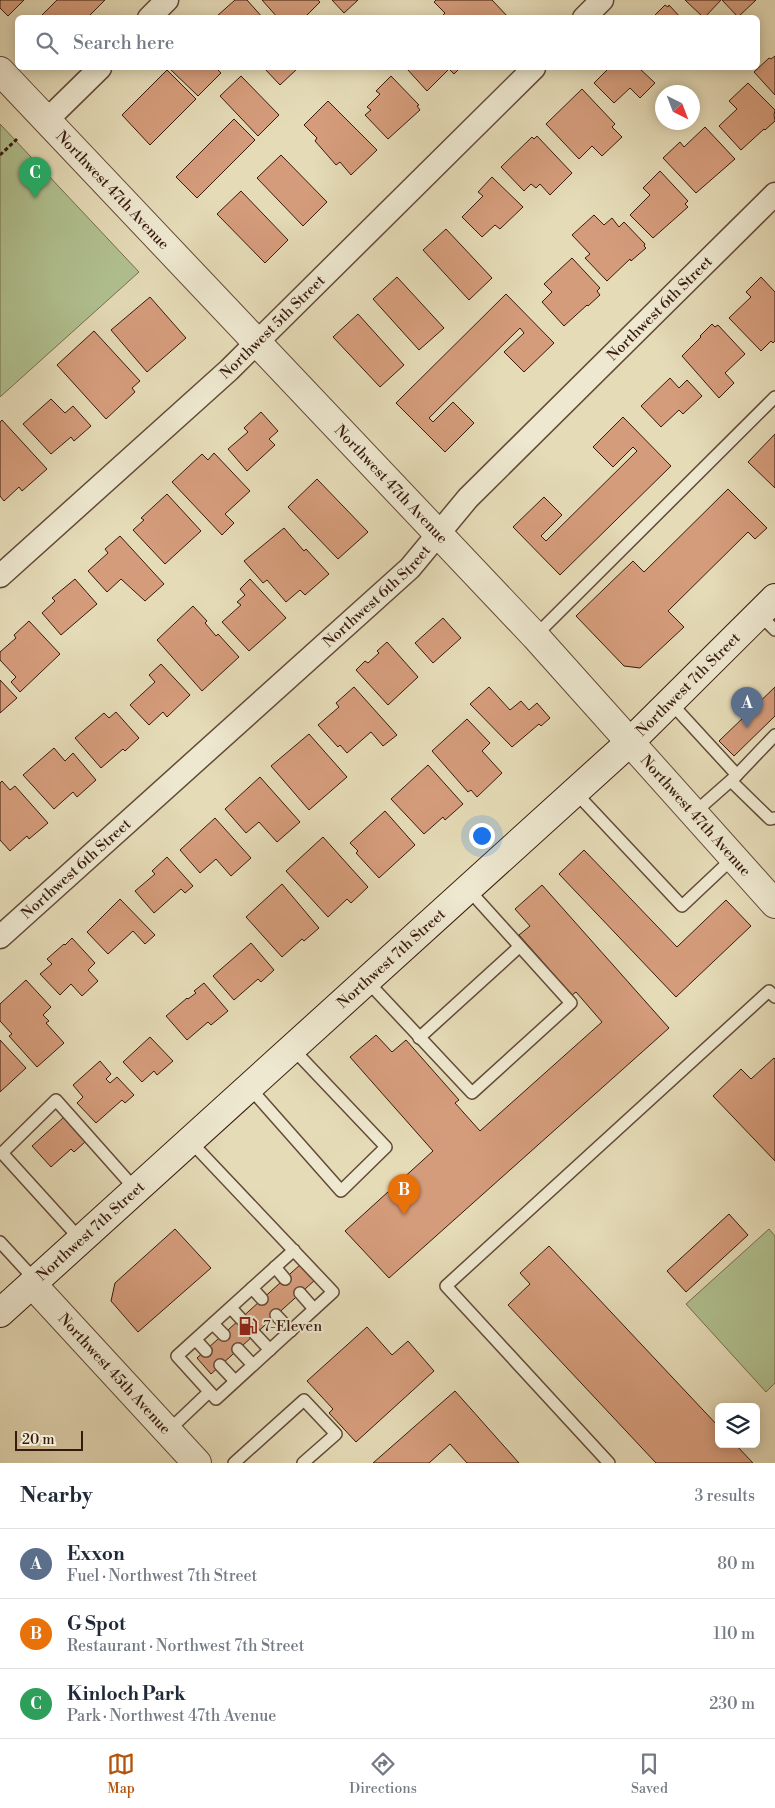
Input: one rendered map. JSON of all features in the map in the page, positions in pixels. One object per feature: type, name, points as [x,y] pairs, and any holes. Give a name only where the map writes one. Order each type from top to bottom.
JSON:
[{"type":"street","points":[[152,15],[167,0]]},
{"type":"street","points":[[587,15],[602,0]]},
{"type":"street","points":[[47,120],[98,70]]},
{"type":"street","name":"Northwest 5th Street","points":[[0,576],[229,370],[532,70]]},
{"type":"street","name":"Northwest 47th Avenue","points":[[0,72],[535,636],[775,904]]},
{"type":"street","name":"Northwest 6th Street","points":[[0,936],[410,568],[468,498],[775,194]]},
{"type":"street","name":"Northwest 7th Street","points":[[0,1313],[631,741],[670,702],[770,614]]},
{"type":"street","name":"Northwest 45th Avenue","points":[[34,1283],[198,1463]]},
{"type":"lane","points":[[535,636],[775,396]]},
{"type":"lane","points":[[670,702],[770,819],[775,818]]},
{"type":"lane","points":[[694,813],[734,778],[775,735]]},
{"type":"lane","points":[[575,792],[682,906],[734,857]]},
{"type":"lane","points":[[366,980],[472,1093],[571,1003],[468,889]]},
{"type":"lane","points":[[419,1038],[519,947]]},
{"type":"lane","points":[[609,1463],[446,1286],[769,991],[775,998]]},
{"type":"lane","points":[[249,1087],[341,1191],[386,1148],[292,1048]]},
{"type":"lane","points":[[81,1240],[2,1153],[56,1100],[136,1190]]},
{"type":"lane","points":[[190,1141],[294,1250],[333,1292],[216,1399],[177,1356],[294,1250]]},
{"type":"lane","points":[[0,1242],[34,1283]]},
{"type":"lane","points":[[275,1267],[285,1278]]},
{"type":"lane","points":[[252,1288],[262,1299]]},
{"type":"lane","points":[[300,1294],[314,1309]]},
{"type":"lane","points":[[231,1308],[241,1319]]},
{"type":"lane","points":[[276,1315],[290,1331]]},
{"type":"lane","points":[[213,1324],[224,1334]]},
{"type":"lane","points":[[255,1334],[270,1350]]},
{"type":"lane","points":[[196,1340],[206,1350]]},
{"type":"lane","points":[[238,1350],[253,1365]]},
{"type":"lane","points":[[220,1366],[235,1382]]},
{"type":"lane","points":[[168,1431],[209,1392]]},
{"type":"lane","points":[[234,1463],[304,1400],[336,1434],[303,1463]]},
{"type":"path","points":[[0,155],[17,139]]},
{"type":"green space","points":[[0,124],[139,272],[0,397]]},
{"type":"green space","points":[[769,1229],[775,1236],[775,1383],[766,1392],[686,1304]]},
{"type":"building","points":[[0,0],[24,0],[8,16],[0,8]]},
{"type":"building","points":[[57,0],[105,0],[90,15],[42,15]]},
{"type":"building","points":[[235,0],[247,0],[260,15],[218,15]]},
{"type":"building","points":[[262,0],[318,0],[320,2],[307,15],[275,15]]},
{"type":"building","points":[[332,0],[358,0],[344,13]]},
{"type":"building","points":[[436,0],[492,0],[506,15],[443,15],[445,13],[434,2]]},
{"type":"building","points":[[685,0],[721,0],[707,15],[701,15]]},
{"type":"building","points":[[722,0],[756,0],[740,15],[736,15]]},
{"type":"building","points":[[665,5],[668,7],[669,5],[678,15],[655,15]]},
{"type":"building","points":[[775,56],[775,95],[754,72],[760,70],[760,66],[769,58],[771,59]]},
{"type":"building","points":[[167,70],[196,99],[150,145],[122,115]]},
{"type":"building","points":[[171,70],[218,70],[221,73],[198,96]]},
{"type":"building","points":[[266,70],[296,70],[280,85]]},
{"type":"building","points":[[408,70],[448,70],[427,91]]},
{"type":"building","points":[[450,70],[458,70],[454,74]]},
{"type":"building","points":[[607,70],[641,70],[655,83],[640,98],[630,88],[614,103],[594,83]]},
{"type":"building","points":[[241,76],[279,115],[258,136],[220,96]]},
{"type":"building","points":[[391,76],[419,105],[417,106],[420,110],[388,139],[365,115],[371,110],[367,107],[380,94],[376,91]]},
{"type":"building","points":[[748,83],[775,110],[775,121],[741,150],[719,126],[737,109],[729,101]]},
{"type":"building","points":[[582,89],[615,124],[612,127],[622,137],[602,156],[592,146],[579,159],[546,124]]},
{"type":"building","points":[[328,101],[377,150],[351,175],[340,162],[336,165],[315,141],[317,138],[304,125]]},
{"type":"building","points":[[234,119],[255,140],[197,198],[176,177]]},
{"type":"building","points":[[705,127],[735,159],[696,193],[663,158],[680,142],[684,147]]},
{"type":"building","points":[[537,136],[572,173],[550,195],[540,184],[536,188],[531,184],[524,191],[501,167],[532,137],[534,139]]},
{"type":"building","points":[[281,155],[327,202],[303,226],[257,178]]},
{"type":"building","points":[[660,171],[688,201],[685,204],[688,207],[653,238],[630,215],[650,195],[643,188]]},
{"type":"building","points":[[492,177],[523,207],[500,229],[495,225],[482,237],[462,217],[483,196],[478,192]]},
{"type":"building","points":[[241,191],[288,240],[265,263],[217,214]]},
{"type":"building","points":[[594,215],[604,225],[612,218],[619,227],[624,222],[645,244],[646,248],[631,261],[630,259],[607,281],[585,258],[590,254],[572,235]]},
{"type":"building","points":[[446,229],[492,278],[469,300],[423,250]]},
{"type":"building","points":[[572,258],[600,288],[597,291],[600,295],[564,326],[542,302],[552,292],[544,284]]},
{"type":"building","points":[[397,277],[444,328],[419,350],[373,299]]},
{"type":"building","points":[[761,277],[775,292],[775,341],[773,343],[771,341],[761,351],[729,318],[751,297],[746,292]]},
{"type":"building","points":[[506,294],[554,343],[524,372],[504,352],[524,333],[520,328],[429,418],[433,422],[453,402],[474,423],[445,452],[396,403]]},
{"type":"building","points":[[150,297],[186,338],[147,372],[111,330]]},
{"type":"building","points":[[358,314],[404,365],[380,387],[333,337]]},
{"type":"building","points":[[712,324],[715,327],[718,325],[745,354],[725,373],[734,383],[719,398],[682,356]]},
{"type":"building","points":[[94,331],[140,381],[132,388],[135,392],[106,419],[57,365]]},
{"type":"building","points":[[670,378],[679,388],[687,380],[702,396],[683,414],[679,410],[661,427],[641,406]]},
{"type":"building","points":[[51,399],[65,413],[73,406],[91,426],[74,441],[71,437],[51,454],[23,424]]},
{"type":"building","points":[[261,412],[278,431],[269,439],[275,445],[247,471],[228,449],[248,432],[244,428]]},
{"type":"building","points":[[623,417],[671,466],[560,575],[513,527],[544,497],[562,515],[541,536],[546,541],[637,451],[633,447],[613,467],[593,447]]},
{"type":"building","points":[[2,420],[47,469],[22,491],[19,487],[4,501],[0,496],[0,422]]},
{"type":"building","points":[[775,434],[775,488],[748,462]]},
{"type":"building","points":[[214,453],[250,491],[225,514],[234,523],[222,535],[172,482],[202,454],[208,460]]},
{"type":"building","points":[[317,479],[368,532],[338,559],[288,507]]},
{"type":"building","points":[[728,489],[767,528],[755,539],[748,532],[668,611],[684,627],[640,668],[624,666],[576,616],[633,561],[644,572]]},
{"type":"building","points":[[167,494],[201,531],[165,564],[133,530],[144,520],[141,518]]},
{"type":"building","points":[[284,528],[304,551],[306,549],[329,574],[305,595],[300,590],[286,602],[267,580],[263,583],[244,561]]},
{"type":"building","points":[[120,536],[164,584],[145,601],[121,579],[107,592],[88,571],[108,553],[105,549]]},
{"type":"building","points":[[75,579],[97,604],[61,635],[42,613],[55,601],[52,598]]},
{"type":"building","points":[[250,579],[286,618],[249,651],[222,622],[241,605],[237,602],[245,595],[240,589]]},
{"type":"building","points":[[193,606],[207,621],[205,623],[216,636],[218,634],[239,657],[202,691],[157,640]]},
{"type":"building","points":[[443,618],[461,638],[433,663],[415,643]]},
{"type":"building","points":[[29,621],[60,654],[20,692],[11,682],[16,677],[0,660],[0,652],[16,638],[14,635]]},
{"type":"building","points":[[387,642],[418,677],[388,705],[356,670],[365,661],[368,663]]},
{"type":"building","points":[[161,664],[190,695],[167,717],[163,712],[149,725],[130,705],[155,682],[149,675]]},
{"type":"building","points":[[0,680],[17,698],[0,713]]},
{"type":"building","points":[[354,687],[397,735],[383,746],[371,732],[347,753],[340,745],[338,747],[318,725],[339,707],[336,703]]},
{"type":"building","points":[[489,687],[510,710],[521,701],[529,710],[537,703],[550,718],[541,726],[539,724],[512,747],[470,704]]},
{"type":"building","points":[[775,687],[775,716],[734,756],[719,741]]},
{"type":"building","points":[[116,712],[139,738],[125,751],[123,749],[101,768],[75,738],[104,713],[109,718]]},
{"type":"building","points":[[467,719],[490,743],[482,751],[502,773],[477,797],[471,790],[468,792],[432,751]]},
{"type":"building","points":[[309,734],[347,777],[309,810],[271,766]]},
{"type":"building","points":[[54,748],[65,761],[73,753],[96,780],[77,797],[73,792],[54,809],[23,775]]},
{"type":"building","points":[[428,765],[463,804],[445,820],[443,817],[424,834],[391,799]]},
{"type":"building","points":[[260,777],[300,822],[277,842],[259,822],[246,833],[225,809]]},
{"type":"building","points":[[2,781],[10,790],[15,786],[48,823],[29,839],[27,836],[10,851],[0,840],[0,783]]},
{"type":"building","points":[[385,811],[415,845],[379,878],[356,853],[358,851],[350,843]]},
{"type":"building","points":[[215,818],[251,858],[231,876],[216,859],[200,873],[180,850]]},
{"type":"building","points":[[323,837],[368,887],[351,903],[347,899],[328,917],[286,871]]},
{"type":"building","points":[[584,850],[677,947],[726,900],[751,926],[676,997],[559,874]]},
{"type":"building","points":[[167,857],[193,886],[185,893],[181,889],[154,913],[135,891],[155,874],[152,871]]},
{"type":"building","points":[[282,884],[319,928],[304,941],[302,939],[282,957],[246,917]]},
{"type":"building","points":[[542,885],[669,1028],[389,1278],[345,1231],[433,1151],[350,1057],[376,1035],[392,1052],[406,1040],[459,1100],[455,1103],[480,1131],[602,1022],[576,992],[572,995],[519,935],[530,926],[515,909]]},
{"type":"building","points":[[120,899],[155,935],[145,944],[133,931],[108,954],[87,932]]},
{"type":"building","points":[[72,938],[95,963],[88,970],[98,981],[82,996],[71,984],[60,995],[40,974],[52,964],[47,959]]},
{"type":"building","points":[[251,943],[274,970],[261,982],[258,979],[234,1000],[213,976]]},
{"type":"building","points":[[26,980],[51,1007],[43,1015],[49,1021],[46,1023],[64,1043],[37,1067],[9,1036],[12,1034],[0,1021],[0,1004]]},
{"type":"building","points":[[204,983],[228,1011],[211,1025],[208,1022],[187,1040],[166,1016],[187,998],[196,993],[194,991]]},
{"type":"building","points":[[150,1037],[173,1061],[157,1075],[154,1071],[142,1082],[123,1062]]},
{"type":"building","points":[[0,1040],[26,1068],[0,1092]]},
{"type":"building","points":[[774,1058],[775,1161],[713,1096],[741,1069],[751,1079]]},
{"type":"building","points":[[100,1061],[111,1074],[106,1079],[110,1083],[117,1077],[134,1095],[125,1103],[122,1100],[96,1123],[77,1103],[83,1097],[73,1085]]},
{"type":"building","points":[[64,1117],[86,1141],[74,1152],[71,1149],[51,1167],[32,1146]]},
{"type":"building","points":[[729,1214],[748,1235],[686,1292],[667,1271]]},
{"type":"building","points":[[175,1229],[211,1268],[138,1332],[111,1301],[115,1283]]},
{"type":"building","points":[[549,1246],[715,1423],[715,1448],[739,1448],[753,1463],[656,1463],[508,1305],[530,1284],[520,1273]]},
{"type":"building","name":"7-Eleven","points":[[301,1264],[315,1280],[211,1374],[197,1358]]},
{"type":"building","points":[[367,1327],[392,1355],[408,1341],[434,1371],[356,1442],[329,1413],[333,1409],[307,1381]]},
{"type":"building","points":[[455,1391],[519,1463],[467,1463],[450,1444],[429,1463],[373,1463]]},
{"type":"place","name":"Kinloch Park","points":[[35,198]]},
{"type":"place","name":"Exxon","points":[[747,728]]},
{"type":"place","name":"G Spot","points":[[404,1215]]},
{"type":"place","name":"7-Eleven","points":[[248,1326]]}]
